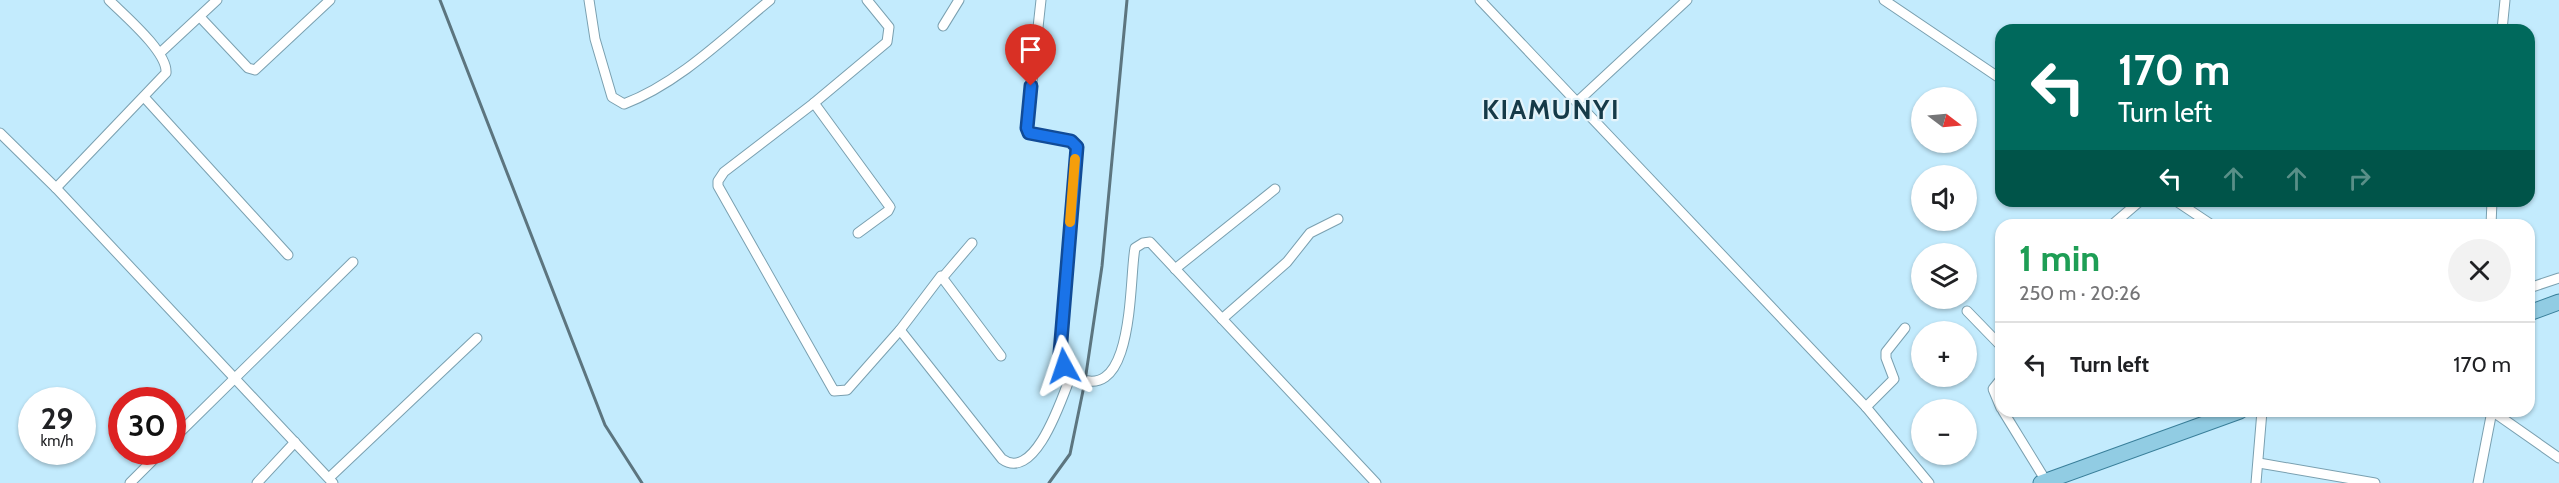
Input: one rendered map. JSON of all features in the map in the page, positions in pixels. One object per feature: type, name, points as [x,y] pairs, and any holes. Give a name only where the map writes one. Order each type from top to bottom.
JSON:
[{"type":"main road","points":[[2535,312],[2559,302]]},
{"type":"main road","points":[[2044,482],[2223,417]]},
{"type":"street","points":[[56,188],[166,73],[166,66],[160,53],[109,0]]},
{"type":"street","points":[[160,53],[217,0]]},
{"type":"street","points":[[200,17],[248,68],[255,70],[330,0]]},
{"type":"street","points":[[589,0],[595,39],[612,97],[624,105],[679,74],[770,0]]},
{"type":"street","points":[[867,0],[890,27],[887,42],[814,103],[724,172],[719,178],[718,186],[834,391],[847,390],[900,330],[939,277],[943,278],[972,243]]},
{"type":"street","points":[[943,26],[959,0]]},
{"type":"street","points":[[1041,0],[1027,128],[1034,135],[1071,141],[1077,147],[1060,353],[1064,366],[1071,375],[1093,381],[1104,378],[1114,369],[1124,346],[1135,248],[1150,242],[1376,483]]},
{"type":"street","points":[[1480,0],[1866,407],[1929,483]]},
{"type":"street","points":[[1577,102],[1687,0]]},
{"type":"street","points":[[1884,0],[1995,75]]},
{"type":"street","points":[[2503,24],[2505,0]]},
{"type":"street","points":[[144,97],[288,255]]},
{"type":"street","points":[[814,103],[888,202],[888,211],[858,233]]},
{"type":"street","points":[[0,133],[56,188],[331,481],[477,338]]},
{"type":"street","points":[[1175,269],[1275,189]]},
{"type":"street","points":[[2119,219],[2133,207]]},
{"type":"street","points":[[2185,207],[2203,219]]},
{"type":"street","points":[[1222,319],[1287,262],[1310,234],[1338,219]]},
{"type":"street","points":[[186,426],[353,262]]},
{"type":"street","points":[[943,278],[1001,356]]},
{"type":"street","points":[[2535,286],[2559,278]]},
{"type":"street","points":[[1966,311],[1995,340]]},
{"type":"street","points":[[1866,407],[1894,379],[1886,352],[1905,328]]},
{"type":"street","points":[[900,330],[1002,459],[1013,465],[1022,463],[1034,454],[1071,375]]},
{"type":"street","points":[[2006,417],[2044,482]]},
{"type":"street","points":[[2256,483],[2262,417]]},
{"type":"street","points":[[2478,483],[2491,417]]},
{"type":"street","points":[[2501,417],[2559,458]]},
{"type":"street","points":[[257,483],[295,442]]},
{"type":"street","points":[[2259,463],[2375,483]]},
{"type":"street","points":[[130,483],[148,465]]},
{"type":"railway","points":[[440,0],[605,425],[642,483]]},
{"type":"railway","points":[[1049,483],[1070,454],[1085,381],[1102,266],[1127,0]]},
{"type":"slow traffic","points":[[1070,222],[1075,159]]},
{"type":"district","name":"KIAMUNYI","points":[[1551,110]]},
{"type":"route","points":[[1031,86],[1027,128],[1029,133],[1071,141],[1077,147],[1060,353],[1064,366]]}]
